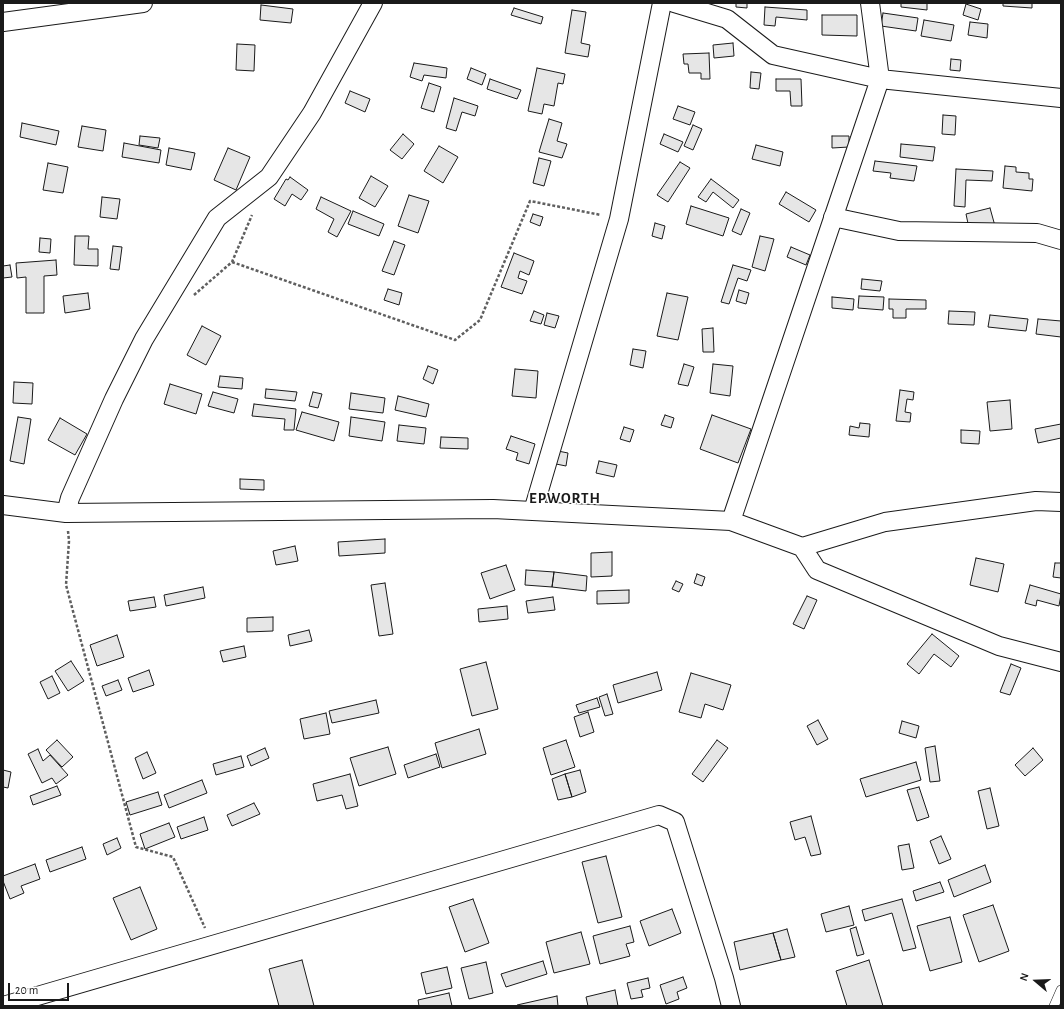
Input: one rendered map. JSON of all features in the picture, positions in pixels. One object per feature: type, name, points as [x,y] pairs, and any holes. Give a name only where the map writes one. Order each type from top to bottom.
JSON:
[{"type":"street","points":[[3,22],[143,3]]},
{"type":"street","points":[[66,513],[70,498],[114,399],[144,339],[216,218],[269,178],[312,113],[373,3]]},
{"type":"street","points":[[533,511],[619,219],[662,3]]},
{"type":"street","points":[[674,3],[727,19],[773,55],[880,79],[1061,98]]},
{"type":"street","points":[[730,521],[880,79],[870,3]]},
{"type":"street","points":[[833,218],[899,231],[1037,233],[1061,240]]},
{"type":"street","points":[[3,505],[66,513],[485,509],[730,521],[802,547],[885,522],[1036,501],[1061,502]]},
{"type":"street","points":[[802,547],[817,570],[999,646],[1061,662]]},
{"type":"street","points":[[3,1006],[659,815],[675,822],[724,978],[731,1006]]},
{"type":"lane","points":[[1054,1006],[1061,990]]},
{"type":"path","points":[[232,262],[455,340],[480,320],[530,201],[619,219]]},
{"type":"path","points":[[191,298],[232,262],[253,213]]},
{"type":"path","points":[[66,513],[69,541],[66,585],[136,847],[173,857],[213,945]]},
{"type":"building","points":[[736,3],[747,3],[747,8],[736,7]]},
{"type":"building","points":[[901,3],[927,3],[927,10],[901,7]]},
{"type":"building","points":[[1003,3],[1032,3],[1032,8],[1003,6]]},
{"type":"building","points":[[966,4],[981,9],[978,20],[963,15]]},
{"type":"building","points":[[261,5],[293,9],[291,23],[260,20]]},
{"type":"building","points":[[765,7],[807,10],[807,20],[776,17],[775,26],[764,25]]},
{"type":"building","points":[[514,8],[543,17],[541,24],[511,15]]},
{"type":"building","points":[[572,10],[586,12],[581,43],[590,45],[588,57],[565,53]]},
{"type":"building","points":[[883,13],[918,18],[916,31],[881,26]]},
{"type":"building","points":[[822,15],[857,15],[857,36],[822,35]]},
{"type":"building","points":[[924,20],[954,25],[951,41],[921,36]]},
{"type":"building","points":[[970,22],[988,24],[987,38],[968,35]]},
{"type":"building","points":[[733,43],[734,56],[714,58],[713,45]]},
{"type":"building","points":[[237,44],[255,45],[254,71],[236,70]]},
{"type":"building","points":[[709,53],[710,79],[701,79],[701,73],[689,73],[688,64],[684,64],[683,54]]},
{"type":"building","points":[[951,59],[961,60],[960,71],[950,70]]},
{"type":"building","points":[[414,63],[447,68],[446,78],[424,75],[422,81],[410,77]]},
{"type":"building","points":[[471,68],[486,74],[482,85],[467,79]]},
{"type":"building","points":[[537,68],[565,74],[563,84],[558,83],[554,106],[544,104],[542,114],[528,111]]},
{"type":"building","points":[[751,72],[761,73],[759,89],[750,88]]},
{"type":"building","points":[[490,79],[521,90],[517,99],[487,89]]},
{"type":"building","points":[[776,79],[801,79],[802,106],[791,106],[790,91],[776,91]]},
{"type":"building","points":[[429,83],[441,87],[434,112],[421,108]]},
{"type":"building","points":[[350,91],[370,99],[365,112],[345,103]]},
{"type":"building","points":[[454,98],[478,106],[475,116],[462,112],[456,131],[446,128]]},
{"type":"building","points":[[678,106],[695,112],[690,125],[673,119]]},
{"type":"building","points":[[943,115],[956,116],[955,135],[942,134]]},
{"type":"building","points":[[549,119],[562,123],[557,141],[567,144],[562,158],[539,152]]},
{"type":"building","points":[[22,123],[59,131],[56,145],[20,137]]},
{"type":"building","points":[[693,125],[702,129],[693,150],[684,146]]},
{"type":"building","points":[[82,126],[106,130],[103,151],[78,147]]},
{"type":"building","points":[[403,134],[414,144],[402,159],[390,150]]},
{"type":"building","points":[[664,134],[683,142],[678,152],[660,144]]},
{"type":"building","points":[[140,136],[160,138],[158,148],[139,145]]},
{"type":"building","points":[[832,136],[849,136],[849,147],[832,148]]},
{"type":"building","points":[[124,143],[161,150],[159,163],[122,157]]},
{"type":"building","points":[[901,144],[935,147],[933,161],[900,157]]},
{"type":"building","points":[[756,145],[783,152],[780,166],[752,159]]},
{"type":"building","points":[[439,146],[458,157],[443,183],[424,171]]},
{"type":"building","points":[[169,148],[195,153],[191,170],[166,165]]},
{"type":"building","points":[[228,148],[250,157],[236,190],[214,180]]},
{"type":"building","points":[[539,158],[551,161],[544,186],[533,183]]},
{"type":"building","points":[[875,161],[917,166],[914,181],[890,178],[891,173],[873,171]]},
{"type":"building","points":[[680,162],[690,168],[668,202],[657,195]]},
{"type":"building","points":[[48,163],[68,167],[63,193],[43,190]]},
{"type":"building","points":[[1005,166],[1016,167],[1016,172],[1029,173],[1029,179],[1033,179],[1032,191],[1003,188]]},
{"type":"building","points":[[956,169],[993,171],[992,181],[966,180],[965,207],[954,206]]},
{"type":"building","points":[[371,176],[388,186],[375,207],[359,198]]},
{"type":"building","points":[[290,177],[308,190],[301,200],[292,194],[285,206],[274,199],[286,179],[288,180]]},
{"type":"building","points":[[711,179],[739,200],[733,208],[713,192],[706,202],[698,197]]},
{"type":"building","points":[[786,192],[816,210],[809,222],[779,204]]},
{"type":"building","points":[[409,195],[429,201],[418,233],[398,226]]},
{"type":"building","points":[[102,197],[120,199],[117,219],[100,217]]},
{"type":"building","points":[[321,197],[351,211],[337,237],[328,232],[334,219],[316,209]]},
{"type":"building","points":[[691,206],[729,218],[723,236],[686,224]]},
{"type":"building","points":[[990,208],[995,226],[970,233],[966,214]]},
{"type":"building","points":[[741,209],[750,213],[741,235],[732,231]]},
{"type":"building","points":[[353,211],[384,224],[379,236],[348,224]]},
{"type":"building","points":[[533,214],[543,217],[540,226],[530,222]]},
{"type":"building","points":[[655,223],[665,226],[662,239],[652,236]]},
{"type":"building","points":[[75,236],[89,236],[88,249],[98,249],[98,266],[74,265]]},
{"type":"building","points":[[760,236],[774,239],[765,271],[752,267]]},
{"type":"building","points":[[40,238],[51,239],[50,253],[39,252]]},
{"type":"building","points":[[394,241],[405,245],[394,275],[382,271]]},
{"type":"building","points":[[113,246],[122,247],[119,270],[110,269]]},
{"type":"building","points":[[791,247],[810,255],[806,265],[787,257]]},
{"type":"building","points":[[514,253],[534,261],[529,275],[520,271],[518,278],[527,281],[522,294],[501,287]]},
{"type":"building","points":[[56,260],[57,275],[44,276],[44,313],[26,313],[26,277],[17,278],[16,263]]},
{"type":"building","points":[[10,265],[12,277],[3,278],[3,266]]},
{"type":"building","points":[[733,265],[751,270],[747,281],[738,278],[729,304],[721,302]]},
{"type":"building","points":[[862,279],[882,281],[880,291],[861,289]]},
{"type":"building","points":[[388,289],[402,293],[399,305],[384,300]]},
{"type":"building","points":[[739,290],[749,293],[746,304],[736,301]]},
{"type":"building","points":[[88,293],[90,309],[65,313],[63,296]]},
{"type":"building","points":[[667,293],[688,297],[678,340],[657,336]]},
{"type":"building","points":[[859,296],[884,297],[883,310],[858,308]]},
{"type":"building","points":[[832,297],[854,299],[853,310],[832,308]]},
{"type":"building","points":[[889,299],[926,300],[926,309],[906,309],[906,318],[893,318],[893,309],[889,309]]},
{"type":"building","points":[[534,311],[544,315],[541,324],[530,321]]},
{"type":"building","points":[[949,311],[975,312],[974,325],[948,324]]},
{"type":"building","points":[[547,313],[559,316],[555,328],[544,325]]},
{"type":"building","points":[[990,315],[1028,319],[1026,331],[988,327]]},
{"type":"building","points":[[1038,319],[1061,321],[1061,337],[1036,334]]},
{"type":"building","points":[[202,326],[221,336],[206,365],[187,355]]},
{"type":"building","points":[[713,328],[714,352],[703,352],[702,329]]},
{"type":"building","points":[[633,349],[646,351],[643,368],[630,365]]},
{"type":"building","points":[[684,364],[694,367],[688,386],[678,384]]},
{"type":"building","points":[[713,364],[733,366],[730,396],[710,393]]},
{"type":"building","points":[[428,366],[438,370],[433,384],[423,379]]},
{"type":"building","points":[[515,369],[538,371],[536,398],[512,396]]},
{"type":"building","points":[[220,376],[243,378],[242,389],[218,387]]},
{"type":"building","points":[[14,382],[33,383],[32,404],[13,403]]},
{"type":"building","points":[[170,384],[202,394],[196,414],[164,404]]},
{"type":"building","points":[[266,389],[297,392],[295,401],[265,398]]},
{"type":"building","points":[[900,390],[914,392],[913,400],[907,399],[905,412],[911,413],[910,422],[896,421]]},
{"type":"building","points":[[213,392],[238,399],[234,413],[208,406]]},
{"type":"building","points":[[313,392],[322,394],[318,408],[309,406]]},
{"type":"building","points":[[351,393],[385,398],[383,413],[349,409]]},
{"type":"building","points":[[398,396],[429,404],[426,417],[395,410]]},
{"type":"building","points":[[1010,400],[1012,429],[990,431],[987,402]]},
{"type":"building","points":[[254,404],[296,409],[294,430],[284,430],[285,419],[252,416]]},
{"type":"building","points":[[302,412],[339,422],[334,441],[296,430]]},
{"type":"building","points":[[665,415],[674,418],[671,428],[661,425]]},
{"type":"building","points":[[712,415],[751,429],[738,463],[700,449]]},
{"type":"building","points":[[18,417],[31,419],[24,464],[10,461]]},
{"type":"building","points":[[351,417],[385,422],[382,441],[349,436]]},
{"type":"building","points":[[60,418],[87,434],[75,455],[48,440]]},
{"type":"building","points":[[860,423],[870,424],[869,437],[849,435],[850,426],[859,428]]},
{"type":"building","points":[[1061,424],[1061,438],[1038,443],[1035,429]]},
{"type":"building","points":[[399,425],[426,428],[424,444],[397,441]]},
{"type":"building","points":[[624,427],[634,430],[630,442],[620,439]]},
{"type":"building","points":[[961,430],[980,431],[979,444],[961,443]]},
{"type":"building","points":[[511,436],[535,444],[529,464],[516,460],[518,453],[506,449]]},
{"type":"building","points":[[441,437],[468,438],[468,449],[440,448]]},
{"type":"building","points":[[558,451],[568,453],[566,466],[556,464]]},
{"type":"building","points":[[599,461],[617,465],[614,477],[596,473]]},
{"type":"building","points":[[240,479],[264,480],[264,490],[240,489]]},
{"type":"building","points":[[385,539],[385,553],[339,556],[338,542]]},
{"type":"building","points":[[295,546],[298,561],[276,565],[273,551]]},
{"type":"building","points":[[612,552],[612,576],[591,577],[591,553]]},
{"type":"building","points":[[976,558],[1004,564],[998,592],[970,585]]},
{"type":"building","points":[[1055,563],[1061,563],[1061,578],[1053,577]]},
{"type":"building","points":[[506,565],[515,590],[490,599],[481,573]]},
{"type":"building","points":[[526,570],[554,572],[552,587],[525,585]]},
{"type":"building","points":[[554,572],[587,576],[586,591],[552,587]]},
{"type":"building","points":[[697,574],[705,577],[702,586],[694,583]]},
{"type":"building","points":[[676,581],[683,584],[679,592],[672,589]]},
{"type":"building","points":[[385,583],[393,634],[379,636],[371,585]]},
{"type":"building","points":[[1030,585],[1061,594],[1059,606],[1037,600],[1036,606],[1025,603]]},
{"type":"building","points":[[203,587],[205,598],[166,606],[164,595]]},
{"type":"building","points":[[629,590],[629,603],[597,604],[597,591]]},
{"type":"building","points":[[807,596],[817,600],[804,629],[793,624]]},
{"type":"building","points":[[154,597],[156,607],[130,611],[128,601]]},
{"type":"building","points":[[553,597],[555,610],[528,613],[526,601]]},
{"type":"building","points":[[507,606],[508,619],[479,622],[478,609]]},
{"type":"building","points":[[273,617],[273,631],[247,632],[247,618]]},
{"type":"building","points":[[309,630],[312,641],[290,646],[288,635]]},
{"type":"building","points":[[932,634],[959,656],[951,667],[934,654],[919,674],[907,664]]},
{"type":"building","points":[[117,635],[124,657],[97,666],[90,645]]},
{"type":"building","points":[[244,646],[246,657],[223,662],[220,651]]},
{"type":"building","points":[[71,661],[84,681],[68,691],[55,671]]},
{"type":"building","points":[[486,662],[498,709],[472,716],[460,669]]},
{"type":"building","points":[[1011,664],[1021,668],[1010,695],[1000,692]]},
{"type":"building","points":[[149,670],[154,685],[133,692],[128,678]]},
{"type":"building","points":[[657,672],[662,690],[618,703],[613,685]]},
{"type":"building","points":[[691,673],[731,685],[723,710],[705,704],[701,718],[679,712]]},
{"type":"building","points":[[52,676],[60,693],[48,699],[40,682]]},
{"type":"building","points":[[118,680],[122,690],[106,696],[102,686]]},
{"type":"building","points":[[607,694],[613,714],[605,716],[599,697]]},
{"type":"building","points":[[597,698],[600,707],[579,713],[576,705]]},
{"type":"building","points":[[376,700],[379,713],[332,723],[329,711]]},
{"type":"building","points":[[588,712],[594,732],[580,737],[574,717]]},
{"type":"building","points":[[326,713],[330,734],[304,739],[300,719]]},
{"type":"building","points":[[818,720],[828,739],[817,745],[807,726]]},
{"type":"building","points":[[902,721],[919,726],[916,738],[899,733]]},
{"type":"building","points":[[479,729],[486,754],[442,768],[435,743]]},
{"type":"building","points":[[57,740],[73,757],[62,767],[46,750]]},
{"type":"building","points":[[566,740],[575,767],[551,775],[543,748]]},
{"type":"building","points":[[717,740],[728,748],[703,782],[692,774]]},
{"type":"building","points":[[935,746],[940,781],[930,782],[925,748]]},
{"type":"building","points":[[388,747],[396,774],[359,786],[350,758]]},
{"type":"building","points":[[265,748],[269,758],[251,766],[247,756]]},
{"type":"building","points":[[1033,748],[1043,760],[1025,776],[1015,765]]},
{"type":"building","points":[[38,749],[43,761],[50,755],[68,775],[56,784],[52,778],[42,783],[28,754]]},
{"type":"building","points":[[147,752],[156,773],[143,779],[135,758]]},
{"type":"building","points":[[436,754],[440,767],[408,778],[404,765]]},
{"type":"building","points":[[241,756],[244,767],[216,775],[213,764]]},
{"type":"building","points":[[916,762],[921,780],[866,797],[860,779]]},
{"type":"building","points":[[3,770],[11,772],[8,788],[3,787]]},
{"type":"building","points":[[580,770],[586,792],[572,797],[565,774]]},
{"type":"building","points":[[350,774],[358,806],[346,809],[342,795],[317,801],[313,784]]},
{"type":"building","points":[[565,774],[572,797],[558,800],[552,779]]},
{"type":"building","points":[[202,780],[207,793],[169,808],[164,795]]},
{"type":"building","points":[[57,786],[61,795],[33,805],[30,796]]},
{"type":"building","points":[[919,787],[929,817],[917,821],[907,790]]},
{"type":"building","points":[[990,788],[999,826],[987,829],[978,791]]},
{"type":"building","points":[[158,792],[162,805],[130,815],[126,802]]},
{"type":"building","points":[[254,803],[260,814],[232,826],[227,815]]},
{"type":"building","points":[[811,816],[821,854],[811,856],[805,837],[795,840],[790,822]]},
{"type":"building","points":[[204,817],[208,830],[181,839],[177,827]]},
{"type":"building","points":[[169,823],[175,837],[145,849],[140,834]]},
{"type":"building","points":[[941,836],[951,859],[939,864],[930,841]]},
{"type":"building","points":[[117,838],[121,848],[107,855],[103,844]]},
{"type":"building","points":[[909,844],[914,868],[902,870],[898,846]]},
{"type":"building","points":[[82,847],[86,859],[50,872],[46,860]]},
{"type":"building","points":[[606,856],[622,917],[598,923],[582,862]]},
{"type":"building","points":[[35,864],[40,879],[21,886],[24,893],[10,899],[3,881],[3,876]]},
{"type":"building","points":[[985,865],[991,882],[954,897],[948,880]]},
{"type":"building","points":[[940,882],[944,892],[916,901],[913,891]]},
{"type":"building","points":[[140,887],[157,929],[131,940],[113,898]]},
{"type":"building","points":[[473,899],[489,943],[465,952],[449,907]]},
{"type":"building","points":[[902,899],[916,948],[903,951],[892,913],[865,921],[862,910]]},
{"type":"building","points":[[993,905],[1009,951],[979,962],[963,915]]},
{"type":"building","points":[[849,906],[854,925],[826,932],[821,914]]},
{"type":"building","points":[[672,909],[681,933],[649,946],[640,921]]},
{"type":"building","points":[[950,917],[962,962],[930,971],[917,926]]},
{"type":"building","points":[[630,926],[634,942],[626,944],[630,956],[600,964],[593,936]]},
{"type":"building","points":[[856,927],[864,954],[857,956],[850,929]]},
{"type":"building","points":[[787,929],[795,957],[781,960],[773,933]]},
{"type":"building","points":[[581,932],[590,964],[554,973],[546,942]]},
{"type":"building","points":[[773,933],[781,960],[740,970],[734,942]]},
{"type":"building","points":[[302,960],[314,1006],[279,1006],[269,969]]},
{"type":"building","points":[[869,960],[883,1006],[847,1006],[836,971]]},
{"type":"building","points":[[543,961],[547,974],[506,987],[501,974]]},
{"type":"building","points":[[486,962],[493,993],[469,999],[461,968]]},
{"type":"building","points":[[447,967],[452,988],[426,994],[421,973]]},
{"type":"building","points":[[683,977],[687,988],[677,992],[679,999],[666,1004],[660,985]]},
{"type":"building","points":[[648,978],[650,988],[641,990],[643,997],[631,999],[627,983]]},
{"type":"building","points":[[615,990],[618,1006],[588,1006],[586,997]]},
{"type":"building","points":[[449,993],[452,1006],[419,1006],[418,1000]]},
{"type":"building","points":[[557,996],[558,1006],[517,1006],[517,1005]]},
{"type":"district","name":"EPWORTH","points":[[565,498]]}]
